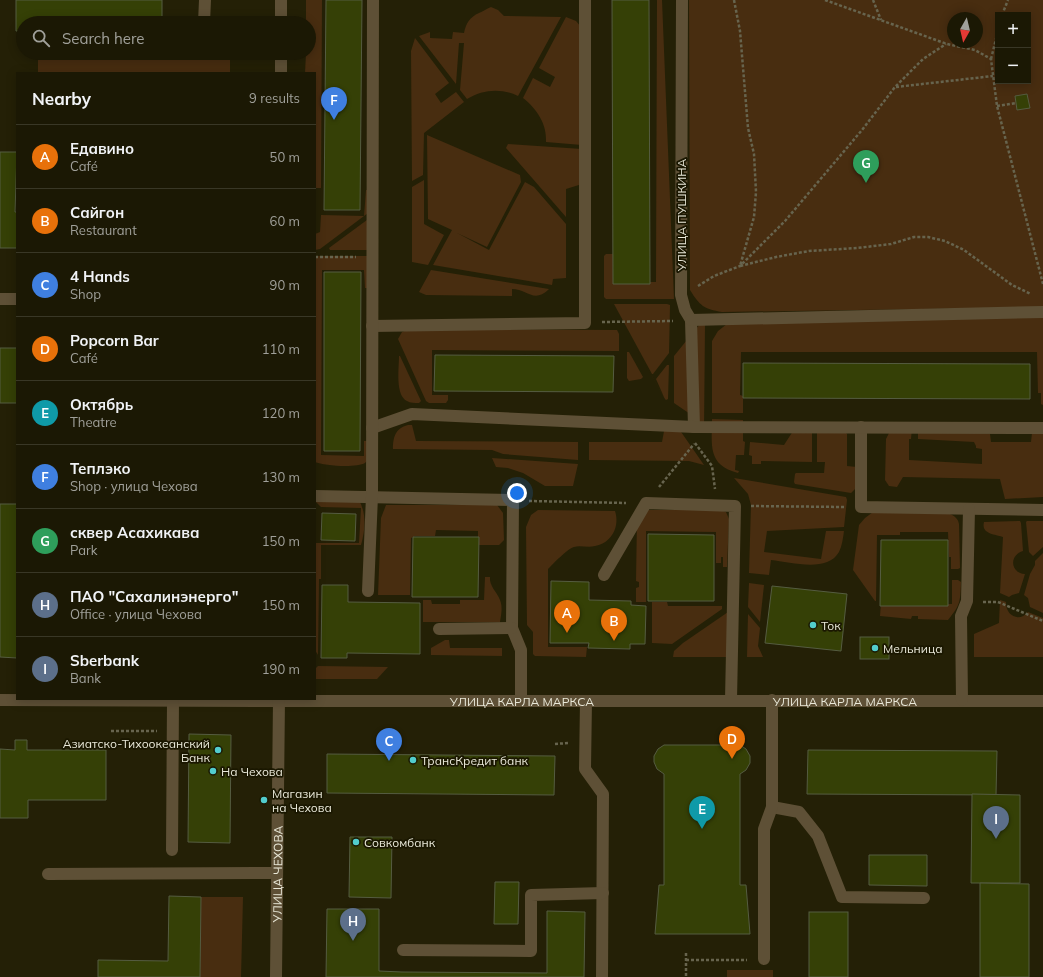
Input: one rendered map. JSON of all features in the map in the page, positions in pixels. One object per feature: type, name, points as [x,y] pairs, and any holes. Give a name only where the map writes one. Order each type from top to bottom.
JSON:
[{"type":"street","points":[[204,16],[205,0]]},
{"type":"street","points":[[281,0],[281,16]]},
{"type":"street","points":[[368,591],[372,496],[373,0]]},
{"type":"street","points":[[372,326],[585,323],[585,0]]},
{"type":"street","name":"УЛИЦА ПУШКИНА","points":[[682,0],[681,295],[685,310],[691,320],[694,427]]},
{"type":"street","points":[[281,60],[281,72]]},
{"type":"street","points":[[0,299],[16,300]]},
{"type":"street","points":[[691,320],[1043,312]]},
{"type":"street","points":[[372,428],[412,414],[694,427],[1043,428]]},
{"type":"street","points":[[861,427],[861,507],[1043,510]]},
{"type":"street","points":[[316,496],[513,500],[512,628],[521,650],[521,701]]},
{"type":"street","points":[[604,575],[646,503],[735,506],[731,700]]},
{"type":"street","points":[[962,700],[961,616],[967,601],[969,509]]},
{"type":"street","points":[[439,629],[512,628]]},
{"type":"street","name":"УЛИЦА КАРЛА МАРКСА","points":[[0,700],[1043,701]]},
{"type":"street","name":"УЛИЦА ЧЕХОВА","points":[[276,977],[279,700]]},
{"type":"street","points":[[764,959],[764,829],[772,807],[772,700]]},
{"type":"street","points":[[172,850],[173,701]]},
{"type":"street","points":[[586,701],[585,769],[603,794],[602,977]]},
{"type":"street","points":[[772,807],[799,812],[818,836],[842,897],[924,898]]},
{"type":"street","points":[[48,874],[277,873]]},
{"type":"street","points":[[404,950],[531,951],[531,895],[603,893]]},
{"type":"path","points":[[734,0],[740,31],[748,128],[754,154],[756,192],[754,217],[740,266]]},
{"type":"path","points":[[825,0],[947,44]]},
{"type":"path","points":[[873,0],[881,20]]},
{"type":"path","points":[[1003,12],[1008,0]]},
{"type":"path","points":[[995,43],[991,59],[997,106],[1043,284]]},
{"type":"path","points":[[740,266],[785,221],[862,130],[895,87],[923,59],[947,44]]},
{"type":"path","points":[[966,48],[975,50],[991,59]]},
{"type":"path","points":[[895,87],[993,76]]},
{"type":"path","points":[[997,106],[1016,103]]},
{"type":"path","points":[[681,295],[714,276],[740,266],[776,257],[809,251],[890,244],[914,237],[928,237],[945,241],[964,250],[1012,285],[1028,294],[1036,295]]},
{"type":"path","points":[[316,257],[372,257]]},
{"type":"path","points":[[585,323],[691,320]]},
{"type":"path","points":[[513,500],[646,503],[695,442],[712,466],[717,505]]},
{"type":"path","points":[[735,506],[861,507]]},
{"type":"path","points":[[967,601],[998,602],[1043,621]]},
{"type":"path","points":[[111,731],[173,731]]},
{"type":"path","points":[[686,953],[686,977]]},
{"type":"path","points":[[686,960],[764,959]]},
{"type":"shaded area","points":[[306,0],[322,0],[321,188],[316,188],[316,72],[305,72],[306,60],[316,60],[316,16],[306,16]]},
{"type":"shaded area","points":[[657,0],[662,0],[674,299],[606,299],[604,297],[604,256],[606,254],[613,254],[613,282],[656,282]]},
{"type":"shaded area","points":[[689,0],[1043,0],[1043,307],[722,312],[711,310],[703,306],[690,290]]},
{"type":"shaded area","points":[[491,7],[498,10],[504,16],[561,17],[518,96],[512,93],[492,91],[479,93],[467,99],[460,90],[464,43],[459,43],[456,84],[419,36],[430,32],[430,38],[452,39],[453,32],[464,33],[467,23],[471,18]]},
{"type":"shaded area","points":[[566,17],[576,21],[581,27],[582,145],[546,142],[545,129],[540,117],[533,107],[523,98],[533,78],[550,87],[555,77],[539,68]]},
{"type":"shaded area","points":[[415,38],[449,83],[435,94],[441,103],[456,92],[464,102],[424,133],[423,175],[412,181],[411,51]]},
{"type":"shaded area","points":[[38,60],[230,60],[230,72],[38,72]]},
{"type":"shaded area","points":[[427,135],[520,175],[521,182],[487,247],[457,233],[489,250],[525,182],[534,187],[566,224],[566,278],[553,279],[552,285],[433,265],[452,230],[428,219]]},
{"type":"shaded area","points":[[508,144],[582,149],[582,184],[566,189],[566,217],[506,148]]},
{"type":"shaded area","points":[[424,180],[424,224],[444,235],[428,265],[412,262],[412,187]]},
{"type":"shaded area","points":[[366,190],[371,190],[372,210],[364,216]]},
{"type":"shaded area","points":[[321,215],[364,216],[320,249],[316,250],[316,234],[320,232]]},
{"type":"shaded area","points":[[371,217],[370,250],[330,250],[329,248]]},
{"type":"shaded area","points":[[316,256],[371,256],[373,288],[365,288],[364,270],[322,270],[321,455],[364,456],[364,441],[370,441],[371,456],[365,463],[355,466],[325,465],[316,462]]},
{"type":"shaded area","points":[[431,270],[549,289],[544,293],[535,296],[512,289],[512,296],[426,295],[419,292]]},
{"type":"shaded area","points":[[614,304],[670,305],[669,353],[653,374],[652,374]]},
{"type":"shaded area","points":[[1043,317],[1043,405],[1041,404],[1041,393],[1038,393],[1037,352],[741,352],[740,395],[743,396],[743,413],[712,413],[712,341],[718,331],[727,324]]},
{"type":"shaded area","points":[[700,324],[705,324],[704,431],[693,416],[674,403],[674,356]]},
{"type":"shaded area","points":[[410,329],[617,330],[619,334],[619,351],[432,350],[432,395],[448,395],[448,400],[446,403],[429,403],[426,401],[398,339],[402,332]]},
{"type":"shaded area","points":[[636,348],[664,397],[656,379],[667,365],[669,365],[668,399],[665,399]]},
{"type":"shaded area","points":[[627,352],[629,352],[643,377],[641,379],[629,381],[627,378]]},
{"type":"shaded area","points":[[399,356],[421,401],[419,403],[408,402],[403,398],[398,381]]},
{"type":"shaded area","points":[[712,419],[743,420],[743,441],[745,442],[744,455],[736,455],[735,470],[739,471],[738,473],[721,465],[713,453]]},
{"type":"shaded area","points":[[412,425],[416,441],[578,442],[578,460],[503,454],[492,450],[393,449],[396,434],[400,428]]},
{"type":"shaded area","points":[[665,426],[679,429],[704,465],[689,461],[589,460],[589,442],[662,442]]},
{"type":"shaded area","points":[[795,428],[812,428],[812,462],[761,461],[761,464],[752,464],[752,456],[749,455],[750,442],[784,445]]},
{"type":"shaded area","points":[[817,428],[845,432],[847,434],[847,466],[857,467],[858,486],[851,493],[795,484],[796,473],[824,473],[825,462],[817,462]]},
{"type":"shaded area","points":[[912,428],[911,439],[909,439],[909,460],[982,464],[982,449],[976,448],[974,442],[918,439],[918,428],[990,434],[991,442],[1031,442],[1032,433],[1043,428],[1043,497],[1005,499],[1000,479],[903,477],[897,487],[889,486],[885,480],[886,439],[889,433]]},
{"type":"shaded area","points":[[492,458],[578,464],[573,486],[545,486],[523,473],[508,468],[496,467]]},
{"type":"shaded area","points":[[734,478],[846,497],[844,527],[767,531],[764,552],[821,559],[826,531],[844,531],[842,545],[839,552],[826,562],[817,564],[808,565],[771,560],[769,575],[749,573],[751,505],[748,494]]},
{"type":"shaded area","points":[[359,500],[364,517],[364,534],[361,545],[321,545],[318,655],[316,652],[316,543],[359,543],[361,508],[321,507],[316,501]]},
{"type":"shaded area","points":[[386,505],[497,505],[503,513],[504,540],[499,545],[478,545],[478,531],[436,530],[435,536],[415,536],[411,538],[410,595],[378,595],[381,518]]},
{"type":"shaded area","points":[[538,510],[615,511],[615,528],[610,538],[601,544],[592,547],[576,546],[571,548],[548,569],[548,647],[587,647],[586,657],[535,656],[533,654],[533,632],[527,625],[526,527],[531,515]]},
{"type":"shaded area","points":[[641,510],[720,510],[726,512],[729,519],[727,567],[723,567],[723,557],[721,557],[721,563],[716,563],[716,532],[646,531],[646,602],[636,602],[636,588],[639,587],[639,582],[636,581],[637,519]]},
{"type":"shaded area","points":[[873,512],[950,514],[957,519],[959,524],[960,568],[951,569],[948,532],[900,532],[900,535],[877,535],[875,601],[853,570],[859,525]]},
{"type":"shaded area","points":[[1020,521],[1023,551],[1015,556],[1013,564],[1016,571],[1025,574],[1019,593],[1009,597],[1000,593],[1003,537],[986,531],[984,529],[984,522]]},
{"type":"shaded area","points":[[1027,521],[1043,521],[1043,547],[1033,556],[1029,552]]},
{"type":"shaded area","points":[[1043,553],[1043,613],[1030,607],[1028,598],[1024,595],[1030,574],[1035,565],[1035,561]]},
{"type":"shaded area","points":[[485,577],[490,577],[492,586],[501,603],[502,608],[500,622],[423,622],[423,600],[431,600],[432,604],[460,604],[460,600],[484,600]]},
{"type":"shaded area","points":[[952,580],[958,580],[961,582],[960,594],[958,606],[948,620],[918,619],[918,616],[912,616],[911,619],[880,616],[881,603],[952,604]]},
{"type":"shaded area","points":[[749,583],[764,585],[760,622],[748,607]]},
{"type":"shaded area","points":[[1000,600],[1006,602],[1008,611],[1013,616],[1021,617],[1028,612],[1043,618],[1043,657],[974,657],[974,634],[999,623]]},
{"type":"shaded area","points":[[652,602],[667,602],[668,606],[722,606],[722,609],[672,644],[652,643]]},
{"type":"shaded area","points":[[731,610],[730,657],[673,657],[674,651],[683,643]]},
{"type":"shaded area","points":[[748,614],[760,628],[758,646],[763,657],[747,657]]},
{"type":"shaded area","points":[[445,640],[449,640],[450,648],[502,648],[502,656],[431,655],[431,648]]},
{"type":"shaded area","points":[[318,666],[388,667],[377,679],[316,679],[316,668]]},
{"type":"shaded area","points":[[201,897],[243,897],[241,977],[200,977]]},
{"type":"shaded area","points":[[727,970],[773,970],[773,977],[727,977]]},
{"type":"building","points":[[16,0],[162,0],[162,16],[16,16]]},
{"type":"building","points":[[326,0],[362,0],[360,210],[324,210]]},
{"type":"building","points":[[612,0],[649,0],[650,284],[613,284]]},
{"type":"building","points":[[1027,94],[1030,108],[1017,110],[1015,96]]},
{"type":"building","points":[[0,152],[16,152],[16,248],[0,248]]},
{"type":"building","points":[[324,272],[361,272],[360,451],[324,451]]},
{"type":"building","points":[[0,348],[16,348],[16,403],[0,403]]},
{"type":"building","points":[[435,355],[614,356],[613,392],[434,391]]},
{"type":"building","points":[[743,363],[1030,364],[1030,399],[743,398]]},
{"type":"building","points":[[0,504],[16,504],[16,658],[0,657]]},
{"type":"building","points":[[322,513],[356,514],[355,541],[321,540]]},
{"type":"building","points":[[648,534],[714,535],[714,601],[648,601]]},
{"type":"building","points":[[413,537],[479,537],[478,597],[412,597]]},
{"type":"building","points":[[881,540],[948,540],[948,606],[880,606]]},
{"type":"building","points":[[551,581],[589,582],[589,600],[631,601],[631,605],[646,606],[645,644],[630,644],[630,649],[588,648],[589,643],[550,643]]},
{"type":"building","points":[[322,585],[348,585],[348,602],[420,603],[420,654],[347,653],[347,658],[321,658]]},
{"type":"building","points":[[772,586],[847,594],[841,651],[765,643]]},
{"type":"building","name":"Мельница","points":[[860,637],[889,637],[889,659],[860,659]]},
{"type":"building","points":[[189,734],[231,735],[230,843],[188,842]]},
{"type":"building","points":[[15,740],[27,740],[27,750],[106,750],[106,800],[28,800],[28,818],[0,818],[0,749],[15,750]]},
{"type":"building","points":[[664,745],[740,745],[746,749],[750,756],[750,763],[746,770],[740,774],[740,885],[746,885],[750,934],[655,934],[659,885],[664,885],[664,774],[657,769],[654,762],[654,756],[658,749]]},
{"type":"building","points":[[808,750],[997,751],[996,795],[807,794]]},
{"type":"building","points":[[327,754],[555,756],[554,795],[327,793]]},
{"type":"building","points":[[972,794],[1020,795],[1020,883],[971,883]]},
{"type":"building","points":[[350,837],[392,837],[391,898],[349,897]]},
{"type":"building","points":[[869,855],[927,855],[927,886],[869,885]]},
{"type":"building","points":[[495,882],[519,882],[518,924],[494,924]]},
{"type":"building","points":[[980,883],[1029,884],[1029,977],[980,977]]},
{"type":"building","points":[[169,896],[201,897],[200,977],[98,977],[98,960],[168,961]]},
{"type":"building","points":[[327,909],[379,909],[379,971],[402,972],[547,973],[547,911],[585,912],[584,977],[326,977]]},
{"type":"building","points":[[809,912],[848,912],[848,977],[809,977]]},
{"type":"place","name":"Теплэко","points":[[334,120]]},
{"type":"place","name":"сквер Асахикава","points":[[866,183]]},
{"type":"place","name":"Ток","points":[[813,625]]},
{"type":"place","name":"Едавино","points":[[567,633]]},
{"type":"place","name":"Сайгон","points":[[614,641]]},
{"type":"place","name":"Мельница","points":[[875,648]]},
{"type":"place","name":"Азиатско-Тихоокеанский Банк","points":[[218,750]]},
{"type":"place","name":"Popcorn Bar","points":[[732,759]]},
{"type":"place","name":"ТрансКредит банк","points":[[413,760]]},
{"type":"place","name":"4 Hands","points":[[389,761]]},
{"type":"place","name":"На Чехова","points":[[213,771]]},
{"type":"place","name":"Магазин на Чехова","points":[[264,800]]},
{"type":"place","name":"Октябрь","points":[[702,829]]},
{"type":"place","name":"Sberbank","points":[[996,839]]},
{"type":"place","name":"Совкомбанк","points":[[356,842]]},
{"type":"place","name":"ПАО \"Сахалинэнерго\"","points":[[353,941]]}]
